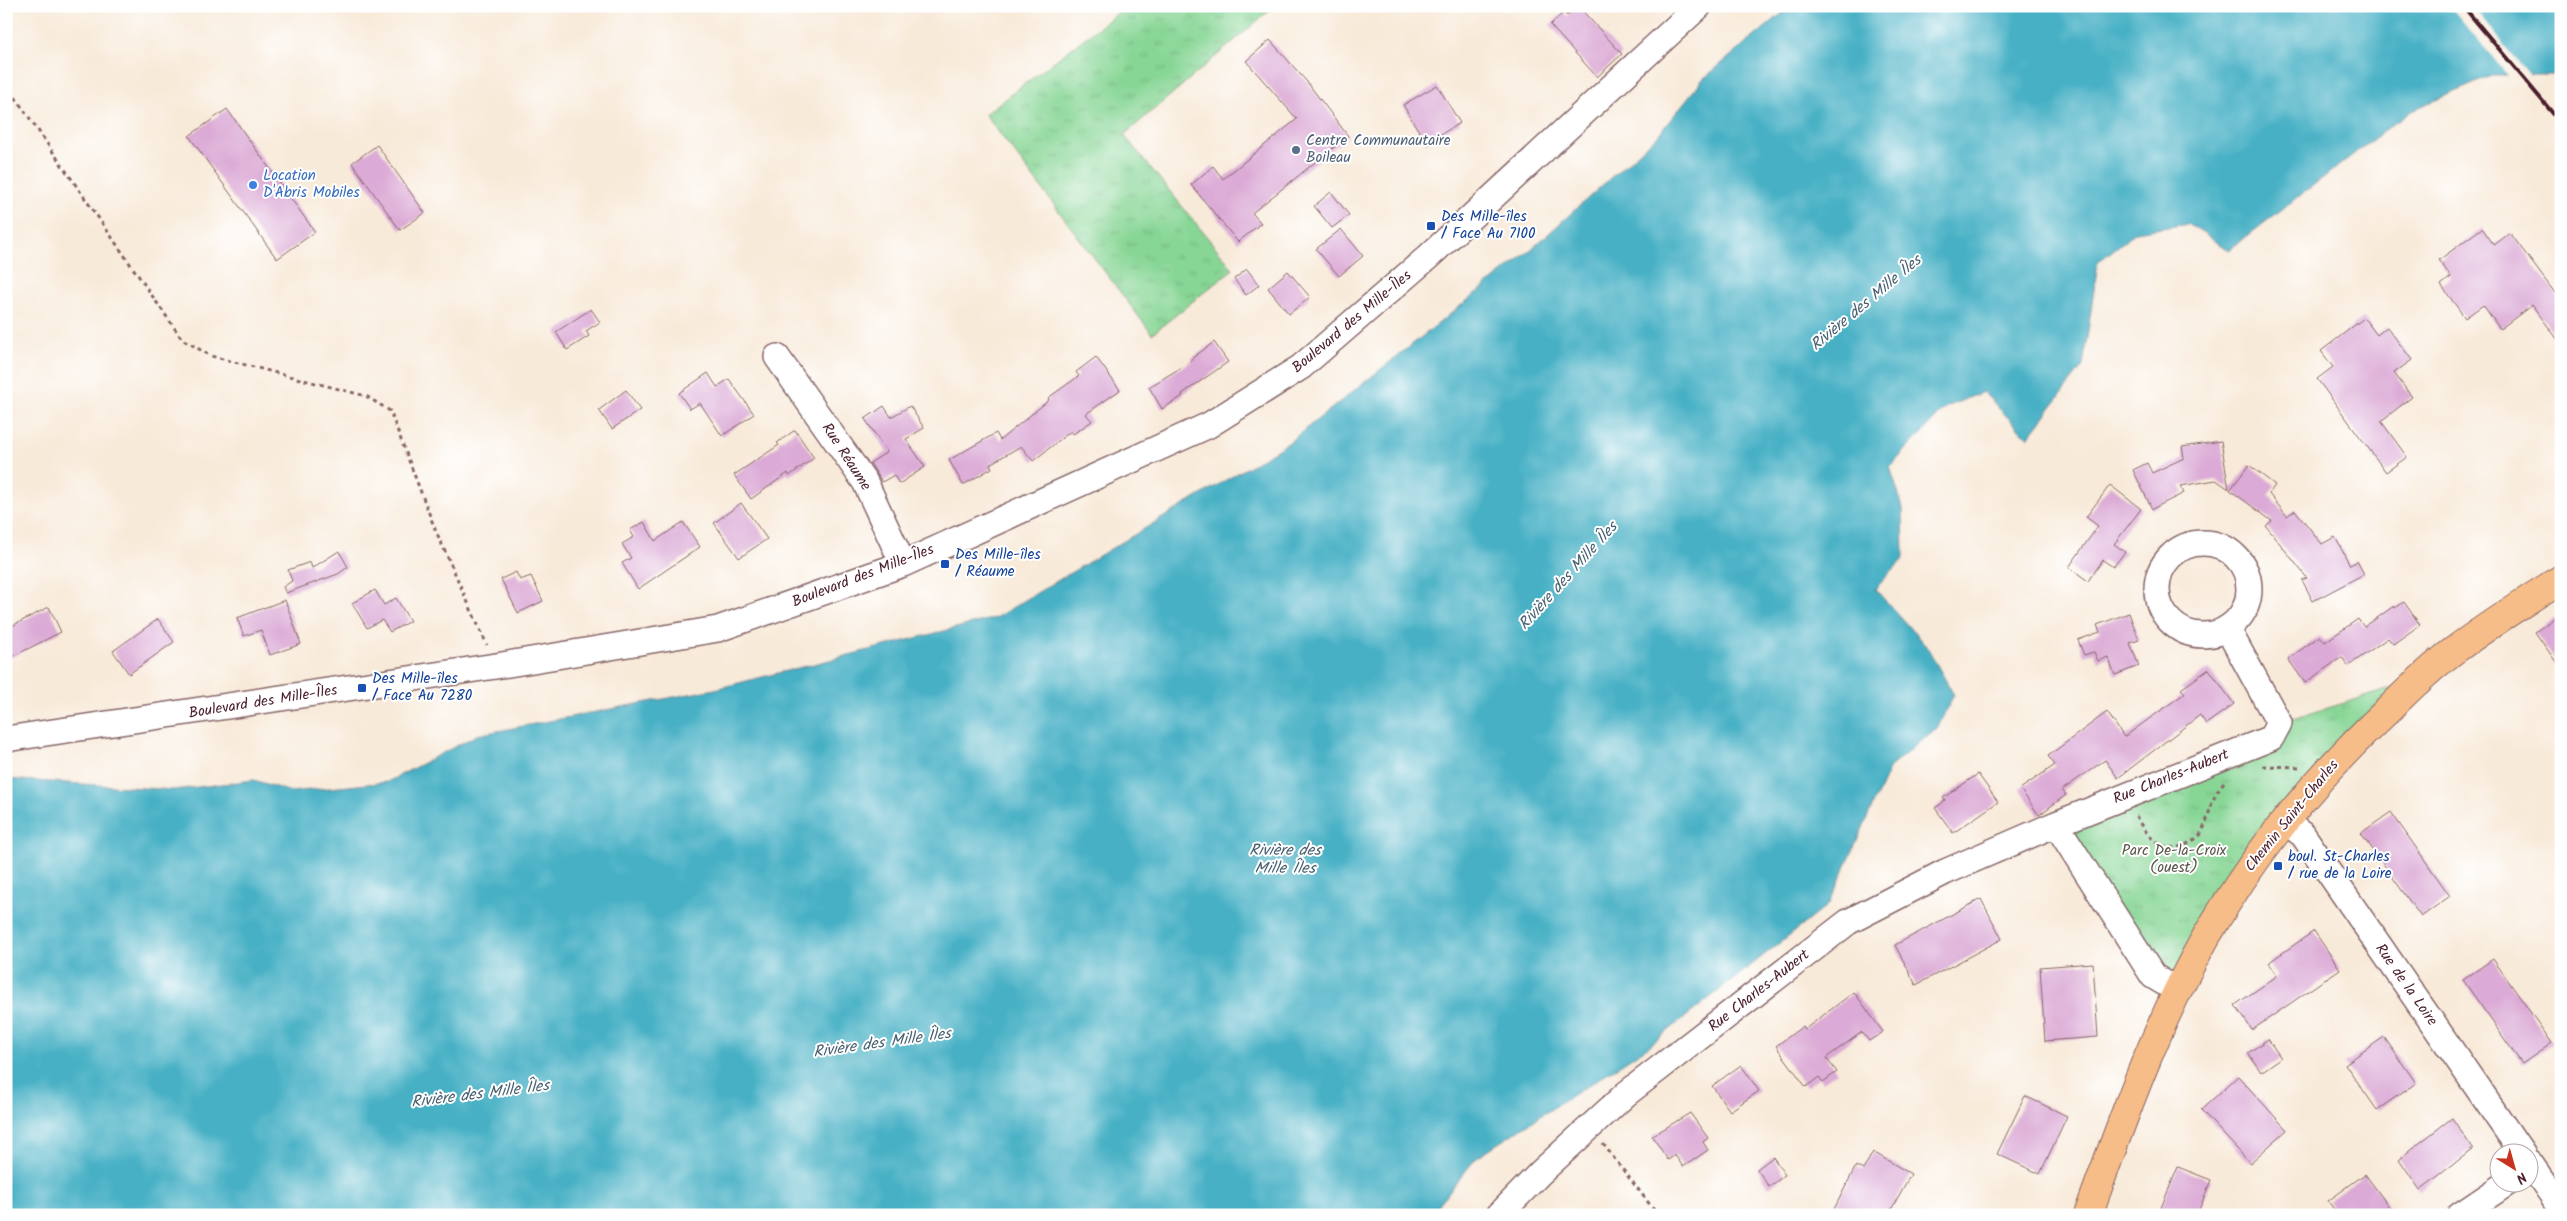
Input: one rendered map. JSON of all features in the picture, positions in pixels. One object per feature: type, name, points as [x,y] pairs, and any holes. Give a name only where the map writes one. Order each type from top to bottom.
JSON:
[{"type":"main road","name":"Chemin Saint-Charles","points":[[2088,1215],[2148,1058],[2178,991],[2205,938],[2231,895],[2284,821],[2381,716],[2439,662],[2561,579]]},
{"type":"street","name":"Boulevard des Mille-Îles","points":[[6,739],[496,666],[718,629],[903,564],[1209,424],[1301,367],[1428,257],[1699,6]]},
{"type":"street","name":"Rue Réaume","points":[[777,357],[865,482],[903,564]]},
{"type":"street","name":"Rue Charles-Aubert","points":[[1499,1215],[1540,1173],[1626,1094],[1848,922],[1945,872],[2056,824],[2271,738],[2279,723],[2227,628]]},
{"type":"street","name":"Rue de la Loire","points":[[2284,821],[2303,835],[2515,1144]]},
{"type":"street","points":[[2056,824],[2153,976],[2178,991]]},
{"type":"street","name":"Rue de la Loire","points":[[2540,1179],[2561,1208]]},
{"type":"street","points":[[2460,1215],[2491,1194]]},
{"type":"path","points":[[6,84],[182,339],[212,356],[366,396],[390,411],[435,529],[496,666]]},
{"type":"path","points":[[2261,766],[2300,767],[2335,764]]},
{"type":"path","points":[[2127,795],[2140,825],[2150,837],[2161,845],[2173,848],[2183,846],[2199,836],[2214,794],[2226,778]]},
{"type":"path","points":[[1590,1127],[1658,1215]]},
{"type":"green space","points":[[1127,6],[1264,6],[1269,11],[1124,135],[1233,269],[1152,334],[985,114]]},
{"type":"green space","name":"Parc De-la-Croix (ouest)","points":[[2429,677],[2335,764],[2178,991],[2056,824],[2279,723]]},
{"type":"water","name":"Rivière des Mille Îles","points":[[1791,6],[2561,6],[2561,75],[2494,75],[2410,111],[2229,250],[2188,224],[2136,232],[2098,262],[2083,366],[2028,438],[1983,392],[1946,407],[1890,467],[1903,508],[1904,558],[1875,589],[1927,647],[1954,695],[1937,728],[1890,767],[1829,904],[1649,1046],[1477,1157],[1430,1215],[6,1215],[6,779],[174,790],[254,780],[291,792],[387,782],[477,735],[715,689],[995,618],[1288,443],[1527,253],[1658,135],[1703,79]]},
{"type":"pier","points":[[2450,6],[2472,6],[2532,78],[2510,78]]},
{"type":"building","points":[[1578,6],[1622,54],[1597,77],[1550,25],[1564,12],[1567,16]]},
{"type":"building","points":[[1270,40],[1307,82],[1348,136],[1252,213],[1261,223],[1238,242],[1191,185],[1213,166],[1223,179],[1297,119],[1246,61]]},
{"type":"building","points":[[1437,85],[1460,123],[1426,143],[1403,105]]},
{"type":"building","points":[[227,109],[315,232],[277,259],[189,136]]},
{"type":"building","points":[[377,145],[425,213],[400,230],[352,163]]},
{"type":"building","points":[[1331,192],[1349,215],[1332,228],[1314,206]]},
{"type":"building","points":[[2482,228],[2494,245],[2510,233],[2561,301],[2561,344],[2532,305],[2500,329],[2483,305],[2465,318],[2441,285],[2451,277],[2439,260]]},
{"type":"building","points":[[1341,229],[1363,256],[1339,276],[1316,249]]},
{"type":"building","points":[[1247,269],[1259,285],[1246,295],[1234,279]]},
{"type":"building","points":[[1288,271],[1310,297],[1289,314],[1268,288]]},
{"type":"building","points":[[591,309],[600,322],[586,331],[589,336],[567,350],[556,332]]},
{"type":"building","points":[[2364,318],[2377,335],[2387,327],[2412,360],[2394,373],[2412,397],[2381,421],[2407,457],[2386,472],[2317,379],[2333,367],[2321,351]]},
{"type":"building","points":[[1214,342],[1228,362],[1182,394],[1183,396],[1162,409],[1149,387],[1192,361],[1191,359]]},
{"type":"building","points":[[1096,357],[1120,390],[1086,414],[1092,421],[1073,434],[1071,431],[1033,461],[1021,446],[990,464],[992,468],[963,485],[949,460],[996,433],[1000,440],[1049,400],[1048,398],[1079,376],[1076,372]]},
{"type":"building","points":[[708,373],[717,387],[729,379],[754,414],[722,436],[700,403],[690,409],[679,393]]},
{"type":"building","points":[[626,390],[640,410],[612,429],[599,410]]},
{"type":"building","points":[[884,406],[891,417],[910,406],[924,428],[906,439],[925,467],[899,484],[894,475],[882,482],[870,463],[887,452],[865,419]]},
{"type":"building","points":[[795,430],[814,458],[789,476],[788,473],[751,499],[734,475],[779,445],[777,443]]},
{"type":"building","points":[[2221,441],[2229,489],[2216,480],[2180,486],[2184,493],[2152,509],[2133,470],[2147,463],[2152,473],[2184,458],[2182,447]]},
{"type":"building","points":[[2249,465],[2275,485],[2269,494],[2287,516],[2295,510],[2322,544],[2335,537],[2350,565],[2357,561],[2364,574],[2313,601],[2302,580],[2307,578],[2266,526],[2272,521],[2230,490]]},
{"type":"building","points":[[2110,485],[2141,509],[2114,544],[2125,552],[2113,567],[2103,560],[2088,581],[2069,567],[2098,526],[2086,517]]},
{"type":"building","points":[[741,503],[767,539],[739,558],[714,523]]},
{"type":"building","points":[[644,522],[655,541],[683,522],[700,547],[638,589],[622,563],[631,558],[622,544],[634,537],[630,530]]},
{"type":"building","points":[[339,551],[348,567],[338,574],[286,593],[283,587],[292,581],[288,570],[310,562],[312,568]]},
{"type":"building","points":[[516,572],[520,580],[531,576],[543,601],[518,613],[501,579]]},
{"type":"building","points":[[375,590],[384,605],[396,598],[410,621],[390,632],[382,620],[367,628],[352,603]]},
{"type":"building","points":[[285,600],[301,644],[270,655],[261,630],[244,636],[237,618]]},
{"type":"building","points":[[2404,602],[2420,625],[2393,644],[2388,638],[2348,666],[2342,657],[2305,683],[2288,659],[2320,636],[2325,642],[2358,619],[2364,627],[2394,606],[2395,608]]},
{"type":"building","points":[[49,607],[61,632],[6,660],[6,629]]},
{"type":"building","points":[[2129,613],[2139,640],[2130,643],[2139,666],[2115,675],[2108,657],[2098,661],[2094,652],[2084,655],[2078,640],[2100,632],[2097,625]]},
{"type":"building","points":[[2561,613],[2561,669],[2535,632]]},
{"type":"building","points":[[158,619],[174,642],[129,674],[113,651]]},
{"type":"building","points":[[2209,669],[2234,704],[2206,724],[2200,715],[2118,778],[2105,760],[2062,790],[2066,795],[2039,815],[2020,789],[2055,765],[2048,756],[2107,712],[2124,737],[2185,693],[2181,689]]},
{"type":"building","points":[[1978,774],[1998,802],[1953,833],[1935,808],[1945,801],[1943,798]]},
{"type":"building","points":[[2391,812],[2450,896],[2421,917],[2361,833]]},
{"type":"building","points":[[1981,899],[2002,939],[1916,985],[1895,945]]},
{"type":"building","points":[[2314,931],[2340,969],[2252,1030],[2235,1005],[2277,976],[2268,963]]},
{"type":"building","points":[[2493,959],[2552,1043],[2522,1064],[2463,980]]},
{"type":"building","points":[[2093,963],[2098,1037],[2045,1041],[2040,967]]},
{"type":"building","points":[[1854,992],[1883,1032],[1869,1041],[1862,1032],[1826,1058],[1837,1072],[1823,1082],[1819,1077],[1806,1087],[1776,1046],[1803,1026],[1805,1029]]},
{"type":"building","points":[[2384,1037],[2416,1083],[2377,1110],[2345,1064]]},
{"type":"building","points":[[2268,1039],[2281,1058],[2261,1072],[2248,1053]]},
{"type":"building","points":[[1741,1065],[1759,1091],[1730,1111],[1712,1086]]},
{"type":"building","points":[[2238,1076],[2287,1130],[2250,1163],[2201,1110]]},
{"type":"building","points":[[2025,1096],[2067,1116],[2040,1174],[1997,1154]]},
{"type":"building","points":[[1690,1113],[1708,1138],[1703,1142],[1708,1150],[1683,1167],[1675,1155],[1668,1160],[1652,1136]]},
{"type":"building","points":[[2452,1118],[2473,1149],[2420,1190],[2399,1159]]},
{"type":"building","points":[[1873,1152],[1911,1174],[1888,1215],[1831,1215],[1856,1166],[1863,1170]]},
{"type":"building","points":[[1773,1157],[1785,1175],[1769,1187],[1757,1169]]},
{"type":"building","points":[[2178,1167],[2211,1180],[2197,1215],[2158,1215]]},
{"type":"building","points":[[2365,1174],[2390,1208],[2382,1215],[2338,1215],[2328,1201]]},
{"type":"railway","points":[[2463,6],[2561,123]]},
{"type":"place","name":"Centre Communautaire Boileau","points":[[1296,150]]},
{"type":"place","name":"Location D'Abris Mobiles","points":[[253,185]]},
{"type":"place","name":"Des Mille-îles / Face Au 7100","points":[[1431,226]]},
{"type":"place","name":"Des Mille-îles / Réaume","points":[[945,564]]},
{"type":"place","name":"Des Mille-îles / Face Au 7280","points":[[362,688]]},
{"type":"place","name":"boul. St-Charles / rue de la Loire","points":[[2278,866]]}]
